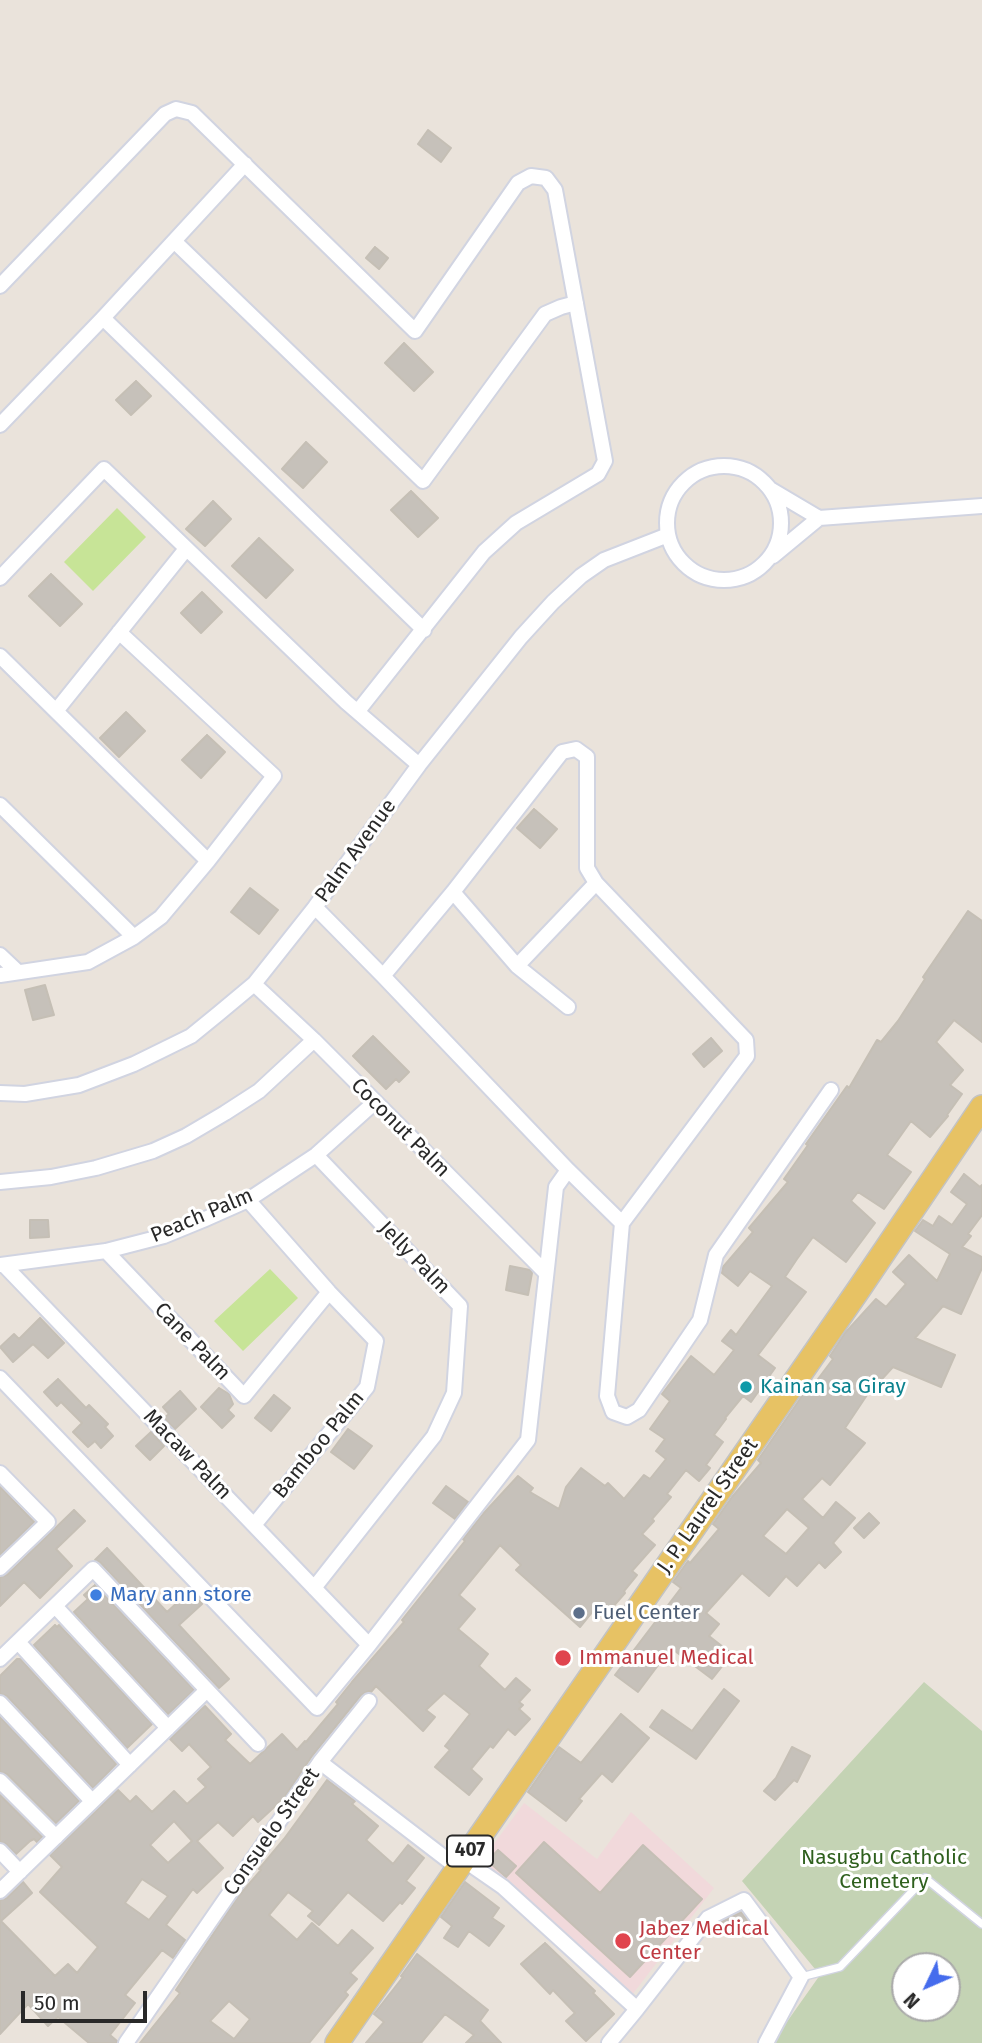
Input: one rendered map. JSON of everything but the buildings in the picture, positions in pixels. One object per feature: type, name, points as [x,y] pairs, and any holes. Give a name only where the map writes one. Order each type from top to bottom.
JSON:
[{"type":"main road","name":"J. P. Laurel Street","points":[[337,2043],[982,1107]]},
{"type":"street","points":[[0,286],[165,114],[176,109],[192,113],[415,331],[518,183],[531,176],[546,178],[555,190],[605,461],[598,474],[516,523],[484,552],[358,711]]},
{"type":"street","points":[[0,425],[245,164]]},
{"type":"street","points":[[174,241],[423,481],[545,314],[576,303]]},
{"type":"street","points":[[103,318],[424,630]]},
{"type":"street","points":[[820,519],[743,469],[727,466],[704,470],[689,477],[673,496],[668,511],[668,535],[675,552],[686,567],[702,576],[720,581],[739,579],[756,571],[820,519],[982,506]]},
{"type":"street","points":[[0,578],[104,469],[346,702],[419,765]]},
{"type":"street","points":[[769,488],[778,505],[781,524],[778,542],[769,559]]},
{"type":"street","name":"Palm Avenue","points":[[0,1093],[25,1094],[79,1086],[135,1064],[191,1036],[254,984],[315,907],[419,765],[521,637],[553,602],[581,576],[604,560],[668,535]]},
{"type":"street","points":[[56,711],[186,549]]},
{"type":"street","points":[[0,975],[88,962],[134,937],[161,917],[274,776],[120,632]]},
{"type":"street","points":[[0,656],[208,861]]},
{"type":"street","points":[[383,976],[453,892],[562,752],[576,749],[587,757],[587,868],[596,883],[746,1040],[747,1056],[622,1223],[607,1396],[613,1412],[627,1417],[639,1409],[700,1320],[716,1255],[831,1090]]},
{"type":"street","points":[[0,805],[134,937]]},
{"type":"street","points":[[517,966],[596,883]]},
{"type":"street","points":[[453,892],[517,966],[568,1007]]},
{"type":"street","points":[[315,907],[622,1223]]},
{"type":"street","points":[[0,954],[18,972]]},
{"type":"street","name":"Coconut Palm","points":[[254,984],[314,1040],[546,1273]]},
{"type":"street","points":[[0,1182],[51,1177],[96,1168],[153,1150],[186,1136],[259,1091],[314,1040]]},
{"type":"street","name":"Peach Palm","points":[[2,1265],[106,1251],[164,1236],[248,1200],[316,1155],[375,1102]]},
{"type":"street","name":"Jelly Palm","points":[[314,1588],[434,1436],[454,1393],[460,1306],[316,1155]]},
{"type":"street","points":[[0,1378],[317,1708],[528,1440],[556,1187],[568,1170]]},
{"type":"street","name":"Bamboo Palm","points":[[248,1200],[376,1341],[367,1387],[254,1525]]},
{"type":"street","name":"Cane Palm","points":[[106,1251],[244,1396],[329,1292]]},
{"type":"street","name":"Macaw Palm","points":[[2,1265],[369,1645]]},
{"type":"street","points":[[0,1568],[48,1522],[2,1479]]},
{"type":"street","points":[[0,1659],[93,1569],[258,1744]]},
{"type":"street","points":[[55,1606],[168,1728]]},
{"type":"street","points":[[18,1642],[130,1765]]},
{"type":"street","points":[[0,1891],[207,1690]]},
{"type":"street","points":[[320,1762],[369,1701]]},
{"type":"street","points":[[0,1703],[92,1801]]},
{"type":"street","name":"Consuelo Street","points":[[126,2043],[320,1762],[461,1864],[503,1887],[638,2009]]},
{"type":"street","points":[[0,1781],[56,1837]]},
{"type":"street","points":[[0,1851],[20,1872]]},
{"type":"street","points":[[608,2043],[638,2009],[708,1918],[744,1900],[801,1977],[766,2043]]},
{"type":"lane","points":[[801,1977],[840,1967],[925,1878],[982,1924]]},
{"type":"shaded area","name":"Jabez Medical Center","points":[[524,1803],[597,1859],[631,1812],[714,1888],[632,1995],[482,1860]]},
{"type":"green space","points":[[117,508],[146,537],[93,591],[64,562]]},
{"type":"green space","points":[[270,1269],[298,1298],[243,1351],[214,1321]]},
{"type":"green space","name":"Nasugbu Catholic Cemetery","points":[[924,1682],[982,1731],[982,2043],[772,2043],[820,1975],[742,1881]]},
{"type":"place","name":"Kainan sa Giray","points":[[746,1387]]},
{"type":"place","name":"Mary ann store","points":[[96,1595]]},
{"type":"place","name":"Fuel Center","points":[[579,1613]]},
{"type":"place","name":"Immanuel Medical","points":[[563,1658]]},
{"type":"place","name":"Jabez Medical Center","points":[[623,1941]]}]
